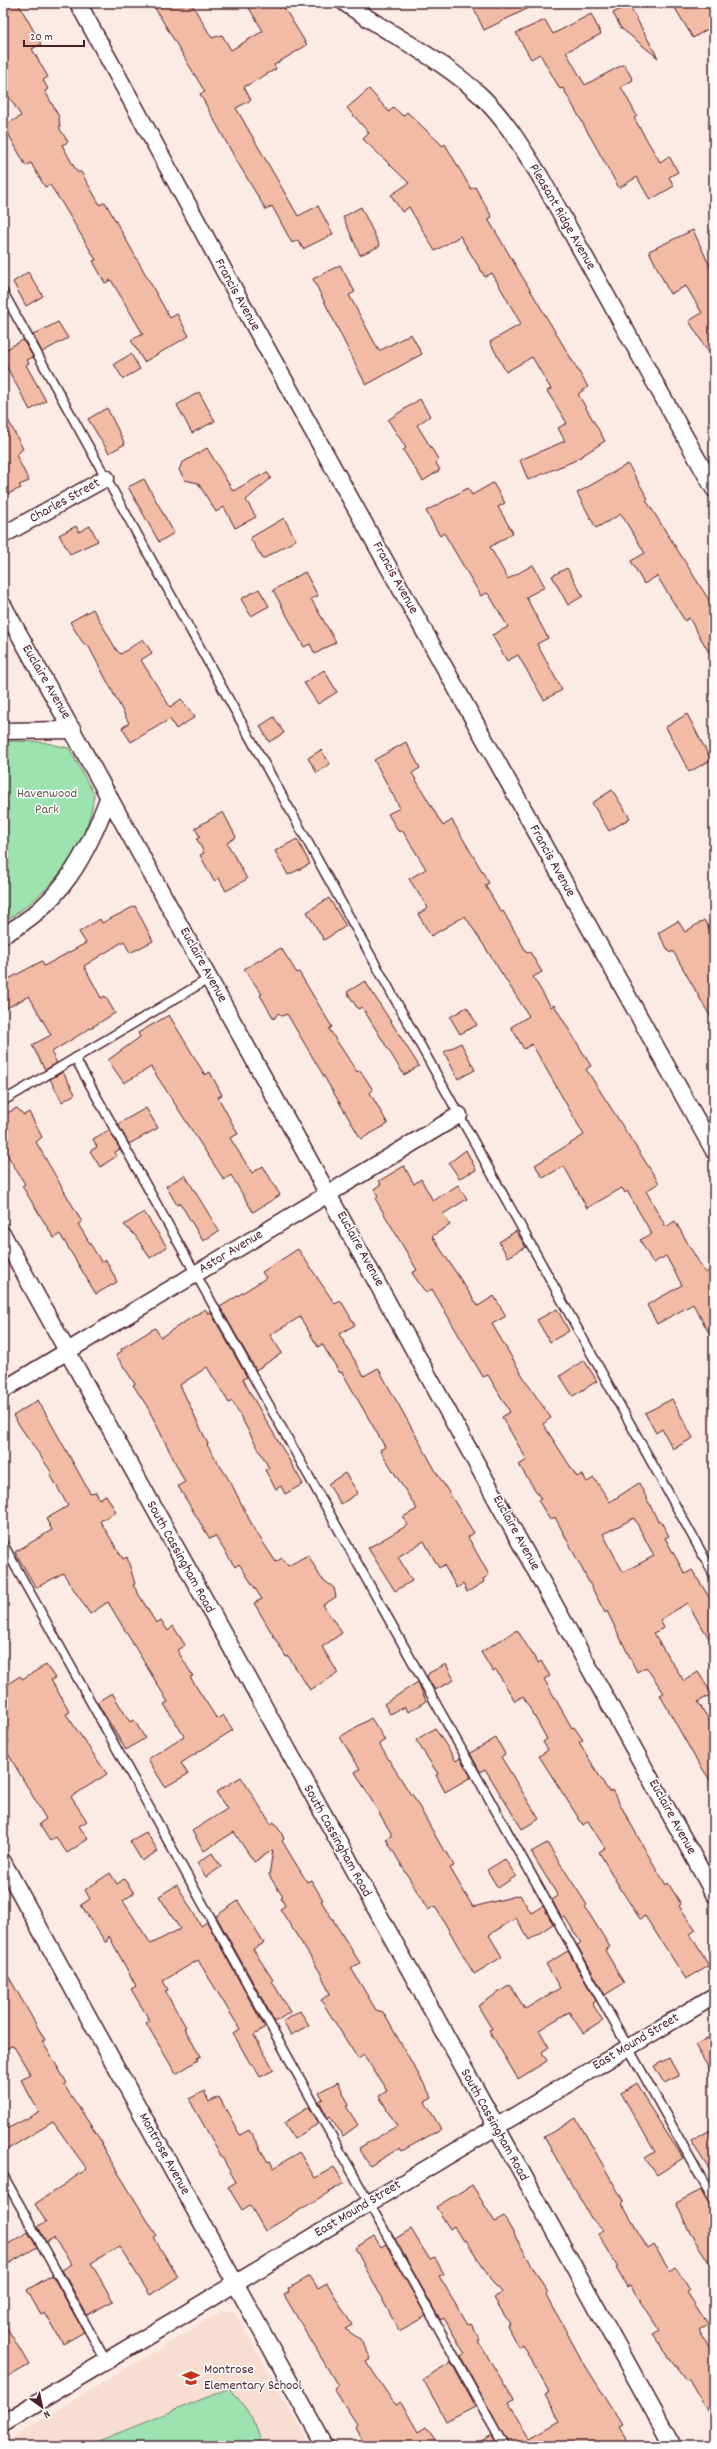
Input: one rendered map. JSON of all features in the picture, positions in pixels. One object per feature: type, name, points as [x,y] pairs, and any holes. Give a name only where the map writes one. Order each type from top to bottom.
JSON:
[{"type":"street","name":"Francis Avenue","points":[[78,3],[252,322],[714,1151]]},
{"type":"street","name":"Pleasant Ridge Avenue","points":[[345,3],[444,65],[481,96],[512,131],[541,178],[714,488]]},
{"type":"street","name":"Charles Street","points":[[3,535],[106,478]]},
{"type":"street","name":"Euclaire Avenue","points":[[3,605],[74,730],[714,1894]]},
{"type":"street","points":[[3,731],[74,730]]},
{"type":"street","points":[[3,935],[50,900],[73,874],[87,850],[109,796]]},
{"type":"street","name":"Astor Avenue","points":[[3,1390],[459,1115]]},
{"type":"street","name":"South Cassingham Road","points":[[3,1235],[495,2127],[673,2446]]},
{"type":"street","name":"Montrose Avenue","points":[[3,1862],[325,2446]]},
{"type":"street","name":"East Mound Street","points":[[3,2423],[714,1996]]},
{"type":"lane","points":[[3,292],[714,1575]]},
{"type":"lane","points":[[3,1101],[210,978]]},
{"type":"lane","points":[[75,1058],[714,2201]]},
{"type":"lane","points":[[3,1544],[504,2446]]},
{"type":"lane","points":[[3,2175],[106,2361]]},
{"type":"shaded area","name":"Montrose Elementary School","points":[[222,2311],[235,2313],[310,2446],[3,2446],[3,2443]]},
{"type":"green space","name":"Havenwood Park","points":[[3,742],[42,742],[69,748],[94,794],[84,833],[64,868],[36,898],[3,922]]},
{"type":"green space","points":[[230,2388],[253,2418],[263,2446],[86,2446]]},
{"type":"building","points":[[3,3],[18,3],[41,44],[32,49],[48,77],[43,80],[48,89],[45,91],[59,117],[60,129],[68,142],[62,145],[77,172],[81,172],[100,205],[105,202],[170,318],[177,314],[189,336],[144,362],[131,340],[143,334],[111,280],[105,283],[93,261],[96,260],[62,203],[50,185],[45,187],[31,163],[26,166],[4,126],[21,116],[3,87]]},
{"type":"building","points":[[152,3],[191,3],[212,38],[222,35],[231,50],[263,31],[246,3],[276,3],[279,8],[283,6],[307,45],[274,65],[276,69],[244,87],[251,100],[236,108],[298,216],[318,206],[333,234],[303,249],[298,240],[292,243],[272,206],[266,210],[235,158],[200,94],[205,92]]},
{"type":"building","points":[[471,3],[539,3],[484,30]]},
{"type":"building","points":[[683,3],[711,3],[714,8],[714,25],[693,38],[675,8]]},
{"type":"building","points":[[629,5],[658,58],[621,28],[613,13]]},
{"type":"building","points":[[591,14],[601,34],[566,52],[585,85],[624,64],[633,80],[621,87],[637,116],[634,118],[660,162],[669,156],[678,172],[669,177],[674,186],[650,200],[637,177],[619,188],[563,88],[560,89],[540,54],[531,59],[516,33],[545,20],[553,34]]},
{"type":"building","points":[[369,89],[389,112],[393,107],[403,116],[407,112],[443,146],[445,144],[471,189],[475,187],[492,217],[488,219],[588,387],[578,394],[605,441],[574,461],[528,480],[520,460],[565,441],[558,428],[567,423],[547,391],[551,389],[532,357],[506,372],[490,342],[521,324],[492,273],[485,277],[460,236],[435,251],[409,207],[402,212],[391,195],[409,183],[363,139],[369,133],[347,108]]},
{"type":"building","points":[[361,207],[380,246],[360,255],[343,217]]},
{"type":"building","points":[[693,230],[714,275],[714,361],[689,321],[702,313],[686,286],[670,294],[649,251]]},
{"type":"building","points":[[340,265],[355,292],[349,295],[379,351],[411,334],[422,354],[366,385],[313,279]]},
{"type":"building","points":[[28,272],[43,296],[26,306],[13,282]]},
{"type":"building","points":[[58,322],[68,338],[42,352],[33,335]]},
{"type":"building","points":[[23,340],[33,357],[27,360],[29,363],[26,365],[46,401],[30,410],[3,360],[3,351]]},
{"type":"building","points":[[131,354],[140,369],[123,379],[114,364]]},
{"type":"building","points":[[199,392],[215,421],[192,433],[177,405]]},
{"type":"building","points":[[420,399],[430,416],[417,425],[438,459],[436,463],[440,470],[423,481],[403,450],[406,448],[388,420]]},
{"type":"building","points":[[107,408],[125,444],[109,453],[88,419]]},
{"type":"building","points":[[3,410],[23,449],[16,455],[29,481],[19,485],[21,488],[3,496]]},
{"type":"building","points":[[207,448],[233,491],[267,472],[271,478],[246,500],[256,517],[235,528],[224,507],[216,512],[198,483],[185,480],[179,470],[182,463]]},
{"type":"building","points":[[628,464],[648,499],[646,500],[714,608],[714,661],[689,618],[685,621],[657,576],[644,584],[631,561],[645,553],[621,514],[596,528],[577,493]]},
{"type":"building","points":[[144,479],[174,533],[159,542],[128,487]]},
{"type":"building","points":[[493,483],[505,503],[498,507],[513,533],[490,547],[508,579],[533,565],[545,587],[526,597],[548,638],[537,644],[562,690],[544,700],[518,655],[507,661],[492,635],[508,627],[490,596],[487,593],[481,596],[444,533],[440,536],[426,511],[468,488],[472,495]]},
{"type":"building","points":[[284,518],[296,540],[263,559],[250,538]]},
{"type":"building","points":[[76,526],[79,532],[90,526],[98,541],[70,554],[59,535]]},
{"type":"building","points":[[567,568],[583,596],[568,605],[552,576]]},
{"type":"building","points":[[305,572],[318,596],[311,599],[336,642],[315,654],[310,644],[304,647],[273,590]]},
{"type":"building","points":[[259,589],[269,606],[251,616],[241,599]]},
{"type":"building","points":[[93,609],[117,651],[121,654],[143,639],[152,653],[141,660],[170,707],[181,699],[195,717],[176,729],[170,719],[131,742],[122,728],[129,723],[88,645],[86,646],[81,640],[70,622]]},
{"type":"building","points":[[324,670],[337,692],[318,704],[304,683]]},
{"type":"building","points":[[687,714],[711,760],[689,772],[666,727]]},
{"type":"building","points":[[274,717],[284,733],[269,742],[260,726]]},
{"type":"building","points":[[406,742],[420,768],[412,773],[443,826],[452,820],[489,883],[485,885],[501,912],[503,911],[527,953],[530,952],[542,972],[533,977],[551,1007],[554,1005],[591,1066],[586,1069],[659,1183],[646,1191],[666,1227],[675,1221],[705,1273],[714,1268],[714,1342],[693,1304],[657,1324],[647,1305],[682,1285],[666,1256],[653,1263],[640,1240],[652,1234],[627,1191],[625,1193],[622,1188],[587,1208],[564,1166],[543,1178],[535,1165],[584,1135],[532,1044],[524,1049],[511,1027],[529,1016],[465,916],[431,936],[418,914],[428,908],[409,879],[426,869],[402,830],[399,832],[388,814],[400,808],[374,760]]},
{"type":"building","points":[[321,750],[330,764],[317,773],[308,758]]},
{"type":"building","points":[[612,790],[630,818],[609,831],[592,803]]},
{"type":"building","points":[[223,812],[236,837],[227,843],[247,879],[226,891],[219,878],[214,881],[200,855],[204,853],[197,839],[200,837],[195,828]]},
{"type":"building","points":[[297,839],[310,864],[288,875],[275,851]]},
{"type":"building","points":[[329,898],[346,926],[324,940],[307,912]]},
{"type":"building","points":[[135,906],[153,941],[130,953],[124,941],[84,966],[101,998],[105,996],[115,1013],[53,1051],[52,1054],[57,1063],[45,1070],[32,1045],[51,1035],[29,996],[3,1010],[3,982],[42,961],[44,966],[86,943],[79,932],[100,919],[102,923]]},
{"type":"building","points":[[704,920],[714,936],[714,1023],[673,951],[670,953],[658,933],[678,921],[685,932]]},
{"type":"building","points":[[281,948],[297,973],[299,972],[332,1027],[329,1029],[357,1072],[360,1070],[373,1090],[370,1093],[388,1124],[361,1139],[287,1014],[282,1016],[278,1013],[274,1019],[260,995],[262,994],[244,969]]},
{"type":"building","points":[[365,981],[419,1066],[404,1075],[362,1007],[358,1009],[347,992]]},
{"type":"building","points":[[467,1007],[477,1025],[460,1034],[450,1017]]},
{"type":"building","points":[[169,1015],[205,1075],[210,1072],[222,1095],[218,1097],[238,1134],[230,1138],[252,1173],[263,1166],[280,1195],[253,1212],[231,1175],[224,1180],[151,1067],[124,1083],[108,1060],[140,1037],[138,1033]]},
{"type":"building","points":[[461,1043],[475,1070],[458,1079],[444,1052]]},
{"type":"building","points":[[63,1072],[75,1094],[62,1102],[50,1079]]},
{"type":"building","points":[[17,1108],[24,1115],[29,1112],[42,1137],[36,1142],[82,1222],[78,1224],[102,1263],[106,1260],[117,1282],[96,1294],[60,1234],[54,1238],[22,1186],[25,1184],[3,1148],[3,1115]]},
{"type":"building","points":[[146,1108],[158,1128],[129,1144],[118,1124]]},
{"type":"building","points":[[109,1130],[120,1149],[115,1152],[117,1156],[100,1167],[90,1151],[97,1147],[93,1139]]},
{"type":"building","points":[[466,1150],[476,1170],[459,1178],[449,1163]]},
{"type":"building","points":[[404,1166],[414,1184],[421,1179],[433,1201],[458,1185],[467,1199],[443,1214],[450,1225],[432,1236],[478,1306],[494,1296],[506,1316],[492,1324],[527,1383],[551,1418],[543,1424],[577,1477],[582,1474],[587,1482],[594,1478],[610,1502],[639,1483],[658,1521],[660,1520],[669,1536],[665,1538],[685,1574],[692,1570],[714,1605],[714,1646],[687,1603],[660,1620],[664,1628],[653,1633],[684,1681],[698,1672],[712,1694],[698,1702],[714,1728],[714,1786],[694,1756],[660,1695],[664,1693],[646,1667],[637,1672],[607,1611],[605,1613],[555,1517],[550,1520],[538,1500],[541,1499],[519,1465],[527,1460],[502,1417],[510,1412],[488,1375],[483,1377],[432,1289],[426,1293],[412,1273],[417,1270],[376,1200],[378,1196],[374,1189],[381,1184],[379,1181]],"holes":[[[634,1518],[654,1556],[623,1572],[603,1534]]]},
{"type":"building","points":[[185,1175],[219,1231],[203,1241],[180,1203],[177,1205],[166,1186]]},
{"type":"building","points":[[144,1212],[167,1247],[150,1258],[135,1235],[124,1225]]},
{"type":"building","points":[[516,1231],[526,1247],[508,1257],[499,1242]]},
{"type":"building","points":[[298,1249],[335,1304],[341,1301],[355,1325],[339,1334],[364,1376],[378,1368],[438,1475],[474,1533],[468,1537],[489,1575],[483,1579],[484,1582],[467,1592],[463,1584],[457,1588],[444,1565],[439,1568],[424,1541],[398,1557],[412,1581],[395,1591],[368,1548],[408,1525],[403,1517],[417,1509],[380,1450],[385,1447],[342,1372],[340,1373],[322,1344],[318,1347],[300,1317],[270,1335],[282,1353],[256,1370],[220,1307],[266,1278],[262,1272]]},
{"type":"building","points":[[205,1309],[209,1314],[211,1313],[247,1377],[243,1379],[249,1391],[303,1484],[285,1494],[281,1486],[276,1489],[265,1470],[269,1468],[232,1401],[229,1403],[207,1367],[180,1385],[208,1444],[207,1445],[231,1483],[254,1529],[276,1562],[282,1558],[288,1566],[308,1555],[321,1578],[334,1588],[336,1597],[323,1605],[342,1633],[322,1647],[338,1673],[310,1690],[288,1656],[286,1657],[254,1603],[262,1599],[239,1564],[235,1567],[215,1536],[210,1539],[178,1486],[185,1482],[147,1406],[116,1355],[122,1351],[121,1349],[155,1328],[161,1337]]},
{"type":"building","points":[[557,1309],[569,1331],[550,1342],[537,1320]]},
{"type":"building","points":[[584,1360],[597,1381],[573,1396],[560,1376]]},
{"type":"building","points":[[672,1399],[693,1438],[673,1449],[662,1429],[656,1433],[645,1413]]},
{"type":"building","points":[[38,1400],[90,1493],[96,1492],[99,1499],[106,1495],[116,1512],[100,1521],[123,1559],[127,1557],[135,1584],[133,1585],[156,1623],[161,1620],[168,1631],[173,1626],[185,1645],[177,1650],[193,1676],[190,1677],[217,1719],[223,1715],[233,1730],[181,1763],[188,1774],[165,1787],[148,1759],[184,1736],[164,1704],[168,1702],[108,1602],[90,1614],[63,1573],[36,1588],[15,1552],[52,1530],[46,1519],[68,1506],[50,1474],[52,1473],[13,1416]]},
{"type":"building","points":[[345,1473],[358,1493],[341,1504],[328,1484]]},
{"type":"building","points":[[517,1630],[538,1663],[541,1661],[550,1676],[544,1679],[572,1728],[574,1727],[583,1740],[579,1742],[609,1792],[612,1790],[666,1885],[668,1883],[681,1904],[679,1906],[696,1930],[690,1934],[709,1966],[686,1979],[645,1916],[640,1919],[599,1852],[605,1848],[588,1821],[583,1825],[539,1756],[548,1750],[543,1742],[547,1739],[523,1696],[515,1701],[496,1670],[493,1672],[481,1652]]},
{"type":"building","points":[[446,1664],[454,1680],[435,1690],[427,1677],[429,1673]]},
{"type":"building","points":[[46,1665],[55,1678],[51,1680],[70,1712],[66,1714],[107,1774],[71,1797],[87,1821],[79,1826],[88,1839],[67,1853],[56,1837],[50,1841],[39,1824],[46,1819],[3,1745],[3,1687],[20,1676],[22,1679]]},
{"type":"building","points":[[418,1682],[426,1701],[408,1712],[405,1707],[390,1714],[384,1704]]},
{"type":"building","points":[[112,1693],[130,1722],[134,1720],[145,1738],[126,1750],[97,1702]]},
{"type":"building","points":[[371,1718],[385,1740],[379,1744],[411,1795],[412,1794],[445,1853],[447,1852],[454,1866],[450,1868],[473,1907],[520,1895],[531,1913],[543,1906],[553,1924],[529,1940],[516,1918],[489,1935],[502,1957],[474,1974],[435,1906],[428,1910],[386,1839],[391,1836],[391,1833],[355,1772],[360,1769],[340,1737]]},
{"type":"building","points":[[435,1728],[456,1761],[460,1758],[471,1777],[445,1792],[436,1775],[438,1774],[416,1740]]},
{"type":"building","points":[[496,1738],[505,1754],[501,1757],[539,1819],[522,1829],[485,1769],[480,1772],[470,1753]]},
{"type":"building","points":[[241,1777],[271,1824],[274,1822],[282,1834],[284,1839],[282,1841],[307,1882],[311,1880],[323,1900],[321,1901],[360,1963],[351,1968],[376,2010],[383,2012],[432,2098],[425,2102],[441,2129],[402,2151],[400,2148],[370,2166],[359,2148],[397,2126],[379,2096],[387,2091],[364,2055],[358,2059],[321,2000],[330,1994],[320,1972],[280,1909],[285,1906],[281,1898],[283,1897],[269,1875],[273,1850],[254,1862],[234,1832],[204,1851],[192,1831],[227,1809],[216,1792]]},
{"type":"building","points":[[146,1832],[158,1851],[142,1861],[130,1841]]},
{"type":"building","points":[[547,1843],[587,1905],[585,1907],[610,1947],[605,1950],[624,1983],[605,1995],[577,1945],[581,1943],[565,1917],[562,1919],[552,1900],[558,1896],[531,1852]]},
{"type":"building","points":[[212,1853],[221,1867],[206,1877],[197,1863]]},
{"type":"building","points":[[505,1859],[516,1876],[498,1888],[487,1870]]},
{"type":"building","points":[[110,1873],[117,1884],[124,1879],[134,1893],[123,1901],[151,1944],[180,1929],[159,1896],[177,1885],[201,1926],[207,1922],[265,2028],[254,2035],[274,2070],[260,2077],[253,2064],[251,2065],[233,2033],[240,2029],[198,1960],[163,1981],[168,1990],[165,1991],[186,2027],[184,2028],[201,2056],[197,2058],[198,2060],[176,2074],[146,2023],[150,2021],[131,1989],[136,1986],[109,1936],[106,1943],[81,1905],[90,1899],[85,1890]]},
{"type":"building","points":[[238,1901],[264,1943],[253,1949],[273,1980],[272,1981],[290,2012],[275,2022],[216,1916]]},
{"type":"building","points":[[568,1951],[596,2001],[592,2003],[603,2021],[583,2033],[569,2012],[539,2030],[549,2047],[542,2052],[547,2061],[518,2079],[489,2030],[492,2029],[478,2006],[510,1985],[525,2009],[560,1988],[546,1964]]},
{"type":"building","points":[[3,1967],[45,2040],[42,2041],[67,2083],[64,2085],[103,2144],[101,2145],[157,2236],[154,2238],[178,2277],[150,2295],[119,2246],[91,2263],[113,2301],[87,2315],[62,2270],[72,2264],[54,2238],[46,2242],[38,2226],[46,2222],[35,2204],[87,2169],[53,2122],[3,2152],[3,2131],[39,2112],[21,2080],[31,2075],[13,2045],[3,2051]]},
{"type":"building","points":[[300,2011],[309,2025],[291,2035],[283,2022]]},
{"type":"building","points":[[714,2034],[714,2077],[695,2045]]},
{"type":"building","points":[[669,2058],[679,2076],[664,2083],[654,2066]]},
{"type":"building","points":[[338,2082],[349,2105],[346,2106],[358,2125],[343,2136],[330,2116],[328,2118],[319,2101],[323,2099],[319,2092]]},
{"type":"building","points":[[637,2083],[647,2100],[646,2101],[683,2158],[657,2175],[645,2158],[655,2152],[621,2093]]},
{"type":"building","points":[[204,2091],[209,2102],[219,2097],[240,2135],[249,2130],[268,2162],[270,2161],[274,2168],[299,2152],[315,2178],[334,2167],[344,2183],[265,2231],[250,2205],[242,2210],[228,2187],[236,2182],[189,2099]]},
{"type":"building","points":[[309,2107],[319,2123],[294,2139],[284,2123]]},
{"type":"building","points":[[576,2118],[624,2202],[622,2204],[648,2249],[654,2245],[670,2272],[676,2268],[690,2290],[687,2292],[708,2325],[699,2331],[714,2353],[714,2423],[689,2379],[686,2380],[652,2334],[659,2330],[630,2285],[627,2287],[616,2268],[618,2267],[598,2233],[604,2230],[591,2218],[544,2137]]},
{"type":"building","points":[[714,2128],[714,2177],[691,2141]]},
{"type":"building","points":[[472,2185],[495,2222],[504,2217],[548,2293],[546,2294],[580,2357],[622,2424],[618,2426],[630,2446],[509,2446],[461,2357],[465,2354],[444,2318],[441,2320],[435,2311],[395,2239],[411,2229],[430,2260],[435,2258],[444,2274],[439,2276],[468,2324],[470,2323],[480,2340],[478,2341],[514,2400],[509,2403],[530,2438],[560,2421],[545,2394],[549,2392],[522,2344],[518,2347],[507,2326],[510,2324],[494,2298],[502,2292],[493,2283],[466,2240],[464,2241],[454,2226],[450,2229],[436,2207]]},
{"type":"building","points":[[701,2190],[709,2204],[714,2206],[714,2270],[690,2233],[676,2203]]},
{"type":"building","points":[[28,2232],[37,2247],[3,2267],[3,2247]]},
{"type":"building","points":[[374,2236],[381,2247],[386,2244],[426,2316],[399,2331],[355,2248]]},
{"type":"building","points":[[52,2275],[84,2332],[63,2344],[45,2313],[41,2315],[27,2290]]},
{"type":"building","points":[[310,2276],[318,2288],[327,2283],[352,2325],[345,2329],[360,2339],[371,2358],[366,2361],[395,2405],[401,2402],[418,2432],[426,2427],[440,2446],[366,2446],[355,2427],[357,2424],[334,2389],[338,2386],[284,2295],[289,2292],[288,2289]]},
{"type":"building","points":[[3,2321],[29,2365],[3,2380]]},
{"type":"building","points":[[451,2362],[475,2406],[446,2421],[423,2379]]},
{"type":"building","points":[[492,2435],[498,2446],[474,2446]]},
{"type":"place","name":"Montrose Elementary School","points":[[191,2378]]}]
